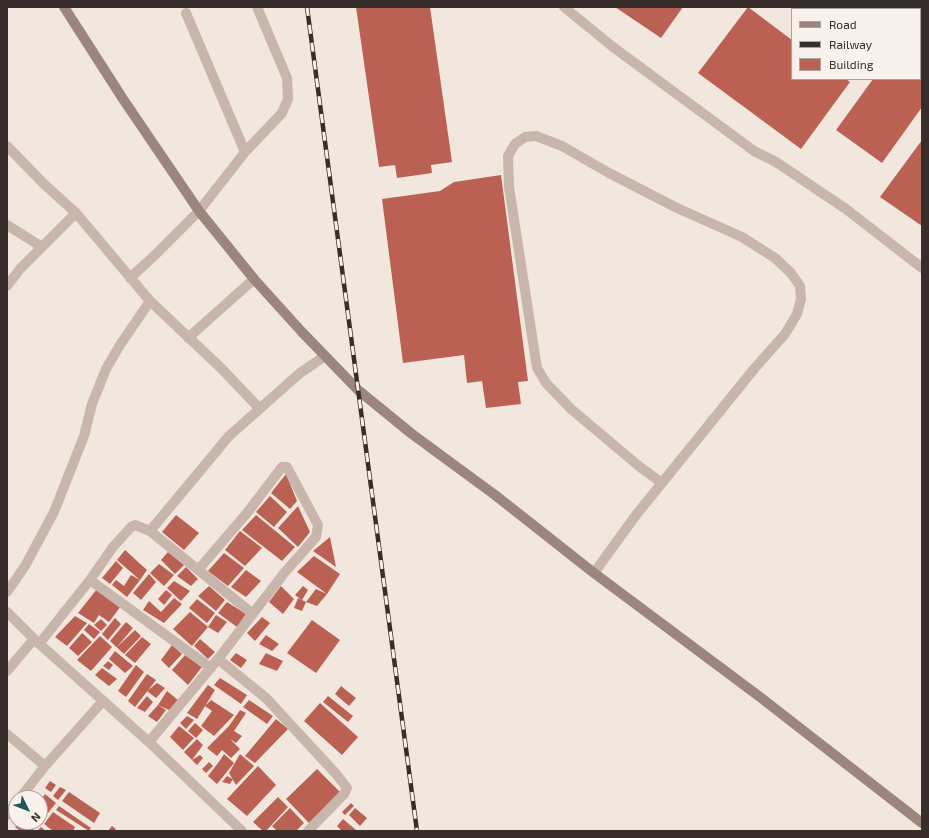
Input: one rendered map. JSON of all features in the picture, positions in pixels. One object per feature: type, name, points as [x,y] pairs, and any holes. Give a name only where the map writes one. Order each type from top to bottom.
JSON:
[{"type":"main road","points":[[64,7],[127,106],[199,211],[254,279],[358,390],[412,434],[495,495],[594,573],[760,697],[922,823]]},
{"type":"street","points":[[130,278],[199,211],[245,152],[282,114],[288,98],[287,78],[258,7]]},
{"type":"street","points":[[564,7],[613,48],[754,151],[776,162],[846,209],[922,268]]},
{"type":"street","points":[[186,13],[245,152]]},
{"type":"street","points":[[594,573],[636,515],[785,334],[797,314],[801,299],[800,286],[791,273],[775,258],[742,237],[670,205],[562,146],[536,136],[525,137],[515,144],[508,156],[509,187],[537,368],[546,383],[571,409],[640,467],[662,483]]},
{"type":"street","points":[[7,146],[76,214],[150,301],[221,368],[259,408]]},
{"type":"street","points":[[7,286],[20,269],[76,214]]},
{"type":"street","points":[[7,225],[42,247]]},
{"type":"street","points":[[188,338],[254,279]]},
{"type":"street","points":[[7,592],[25,566],[54,512],[84,436],[92,404],[106,369],[120,345],[150,301]]},
{"type":"street","points":[[150,531],[229,436],[300,373],[326,356]]},
{"type":"street","points":[[149,742],[211,668],[285,572],[318,533],[318,525],[290,470],[287,467],[282,467],[247,513],[198,570]]},
{"type":"street","points":[[7,671],[36,642],[90,580],[101,563],[131,527],[135,525],[150,531],[254,614]]},
{"type":"street","points":[[90,580],[211,668]]},
{"type":"street","points":[[7,612],[36,642],[149,742],[242,831]]},
{"type":"street","points":[[218,659],[266,698],[337,775],[347,788],[344,794],[308,831]]},
{"type":"street","points":[[26,790],[45,766],[102,702]]},
{"type":"street","points":[[7,734],[45,766]]},
{"type":"building","points":[[356,7],[430,7],[452,162],[431,165],[432,173],[397,178],[395,165],[379,167]]},
{"type":"building","points":[[615,7],[683,7],[661,38]]},
{"type":"building","points":[[748,7],[791,39],[791,80],[847,80],[850,82],[801,149],[698,73]]},
{"type":"building","points":[[882,7],[901,7],[900,8]]},
{"type":"building","points":[[922,12],[922,107],[882,163],[836,130],[872,80],[921,80]]},
{"type":"building","points":[[922,140],[922,226],[880,197]]},
{"type":"building","points":[[501,175],[528,381],[518,382],[521,404],[486,408],[482,381],[467,383],[464,355],[403,363],[382,199],[440,191],[454,182]]},
{"type":"building","points":[[286,474],[297,501],[290,509],[271,493]]},
{"type":"building","points":[[270,496],[287,512],[274,527],[256,512]]},
{"type":"building","points":[[298,506],[310,532],[298,547],[278,528]]},
{"type":"building","points":[[176,515],[199,533],[184,550],[162,532]]},
{"type":"building","points":[[256,515],[295,547],[282,561],[242,530]]},
{"type":"building","points":[[240,531],[262,548],[245,566],[225,550]]},
{"type":"building","points":[[330,537],[336,567],[313,551]]},
{"type":"building","points":[[125,550],[147,570],[140,580],[117,560]]},
{"type":"building","points":[[168,552],[184,565],[175,574],[161,560]]},
{"type":"building","points":[[224,553],[244,568],[228,586],[208,571]]},
{"type":"building","points":[[314,556],[340,574],[327,594],[297,572]]},
{"type":"building","points":[[116,561],[123,568],[110,584],[102,578]]},
{"type":"building","points":[[159,564],[174,575],[164,586],[150,573]]},
{"type":"building","points":[[186,567],[198,579],[191,586],[177,576]]},
{"type":"building","points":[[246,570],[261,581],[246,597],[231,587]]},
{"type":"building","points":[[149,574],[156,582],[141,600],[133,593]]},
{"type":"building","points":[[131,575],[140,580],[127,597],[112,585],[116,580],[124,586]]},
{"type":"building","points":[[174,581],[190,591],[181,601],[167,588]]},
{"type":"building","points":[[209,586],[225,600],[216,611],[198,596]]},
{"type":"building","points":[[281,586],[294,599],[283,614],[269,602]]},
{"type":"building","points":[[303,586],[308,590],[302,600],[295,595]]},
{"type":"building","points":[[97,589],[121,606],[109,622],[99,615],[94,623],[78,613]]},
{"type":"building","points":[[316,589],[327,594],[317,606],[306,602]]},
{"type":"building","points":[[166,590],[172,595],[164,605],[158,599]]},
{"type":"building","points":[[174,598],[182,604],[164,623],[143,610],[149,601],[161,612]]},
{"type":"building","points":[[298,598],[306,602],[302,611],[294,608]]},
{"type":"building","points":[[197,599],[215,613],[207,623],[189,608]]},
{"type":"building","points":[[227,602],[246,614],[237,627],[218,613]]},
{"type":"building","points":[[190,612],[208,627],[192,646],[173,629]]},
{"type":"building","points":[[216,615],[227,622],[218,633],[208,627]]},
{"type":"building","points":[[75,616],[87,623],[67,646],[55,637]]},
{"type":"building","points":[[262,617],[270,623],[255,641],[247,633]]},
{"type":"building","points":[[115,618],[121,624],[108,640],[102,634]]},
{"type":"building","points":[[101,619],[107,625],[101,631],[94,625]]},
{"type":"building","points":[[312,620],[340,640],[316,673],[287,653]]},
{"type":"building","points":[[126,622],[133,628],[117,647],[135,630],[141,636],[124,654],[110,641]]},
{"type":"building","points":[[89,624],[100,632],[94,639],[84,630]]},
{"type":"building","points":[[82,633],[92,642],[78,656],[69,648]]},
{"type":"building","points":[[266,635],[279,644],[272,651],[259,644]]},
{"type":"building","points":[[100,636],[112,647],[91,671],[77,660]]},
{"type":"building","points":[[142,637],[151,644],[135,663],[125,655]]},
{"type":"building","points":[[200,639],[215,652],[208,659],[194,646]]},
{"type":"building","points":[[172,645],[182,654],[169,668],[161,660]]},
{"type":"building","points":[[115,651],[133,666],[125,673],[109,659]]},
{"type":"building","points":[[236,653],[247,660],[241,668],[230,660]]},
{"type":"building","points":[[266,653],[283,661],[277,671],[259,664]]},
{"type":"building","points":[[185,655],[202,667],[188,685],[172,670]]},
{"type":"building","points":[[108,661],[113,665],[109,670],[103,666]]},
{"type":"building","points":[[136,665],[144,672],[126,697],[118,691]]},
{"type":"building","points":[[102,668],[117,679],[109,686],[95,675]]},
{"type":"building","points":[[147,674],[156,680],[135,707],[128,701]]},
{"type":"building","points":[[220,678],[247,695],[241,704],[214,685]]},
{"type":"building","points":[[157,683],[165,688],[156,698],[147,691]]},
{"type":"building","points":[[208,685],[215,690],[197,719],[187,713]]},
{"type":"building","points":[[341,686],[356,698],[349,706],[335,694]]},
{"type":"building","points":[[167,691],[178,700],[169,710],[158,705]]},
{"type":"building","points":[[147,696],[153,702],[145,712],[137,708]]},
{"type":"building","points":[[328,696],[353,716],[348,722],[323,702]]},
{"type":"building","points":[[211,700],[234,715],[214,736],[201,726],[212,711],[205,706]]},
{"type":"building","points":[[249,700],[273,716],[267,724],[243,707]]},
{"type":"building","points":[[320,703],[358,737],[342,755],[304,721]]},
{"type":"building","points":[[158,705],[166,710],[157,722],[148,716]]},
{"type":"building","points":[[240,710],[246,713],[234,731],[242,736],[236,743],[230,739],[240,749],[231,758],[222,750],[217,756],[207,748],[229,726]]},
{"type":"building","points":[[187,716],[194,720],[186,729],[180,723]]},
{"type":"building","points":[[276,719],[288,729],[255,763],[245,756]]},
{"type":"building","points":[[195,723],[203,730],[196,738],[188,731]]},
{"type":"building","points":[[179,726],[194,738],[183,750],[170,737]]},
{"type":"building","points":[[197,739],[203,745],[192,760],[184,752]]},
{"type":"building","points":[[224,754],[234,763],[217,784],[208,776]]},
{"type":"building","points":[[240,754],[254,766],[236,785],[229,773]]},
{"type":"building","points":[[200,755],[203,758],[197,765],[192,760]]},
{"type":"building","points":[[209,762],[213,766],[206,773],[202,769]]},
{"type":"building","points":[[258,766],[276,785],[247,816],[227,799]]},
{"type":"building","points":[[317,769],[340,792],[309,823],[286,799]]},
{"type":"building","points":[[227,776],[233,779],[230,784],[222,782]]},
{"type":"building","points":[[50,781],[56,785],[51,792],[45,788]]},
{"type":"building","points":[[60,787],[66,790],[58,800],[53,796]]},
{"type":"building","points":[[69,792],[100,813],[94,823],[62,801]]},
{"type":"building","points":[[48,796],[56,803],[48,813]]},
{"type":"building","points":[[278,797],[288,807],[266,831],[263,831],[253,822]]},
{"type":"building","points":[[351,803],[354,806],[345,815],[342,812]]},
{"type":"building","points":[[59,806],[91,828],[89,831],[56,810]]},
{"type":"building","points":[[290,808],[304,823],[296,831],[277,831],[272,826]]},
{"type":"building","points":[[355,808],[367,818],[360,826],[349,815]]},
{"type":"building","points":[[53,812],[75,827],[73,831],[53,831],[48,827],[48,819]]},
{"type":"building","points":[[343,819],[356,830],[342,831],[337,826]]},
{"type":"building","points":[[112,826],[116,829],[114,831],[108,831]]},
{"type":"building","points":[[19,830],[33,830],[32,831]]},
{"type":"railway","points":[[307,7],[417,831]]}]
